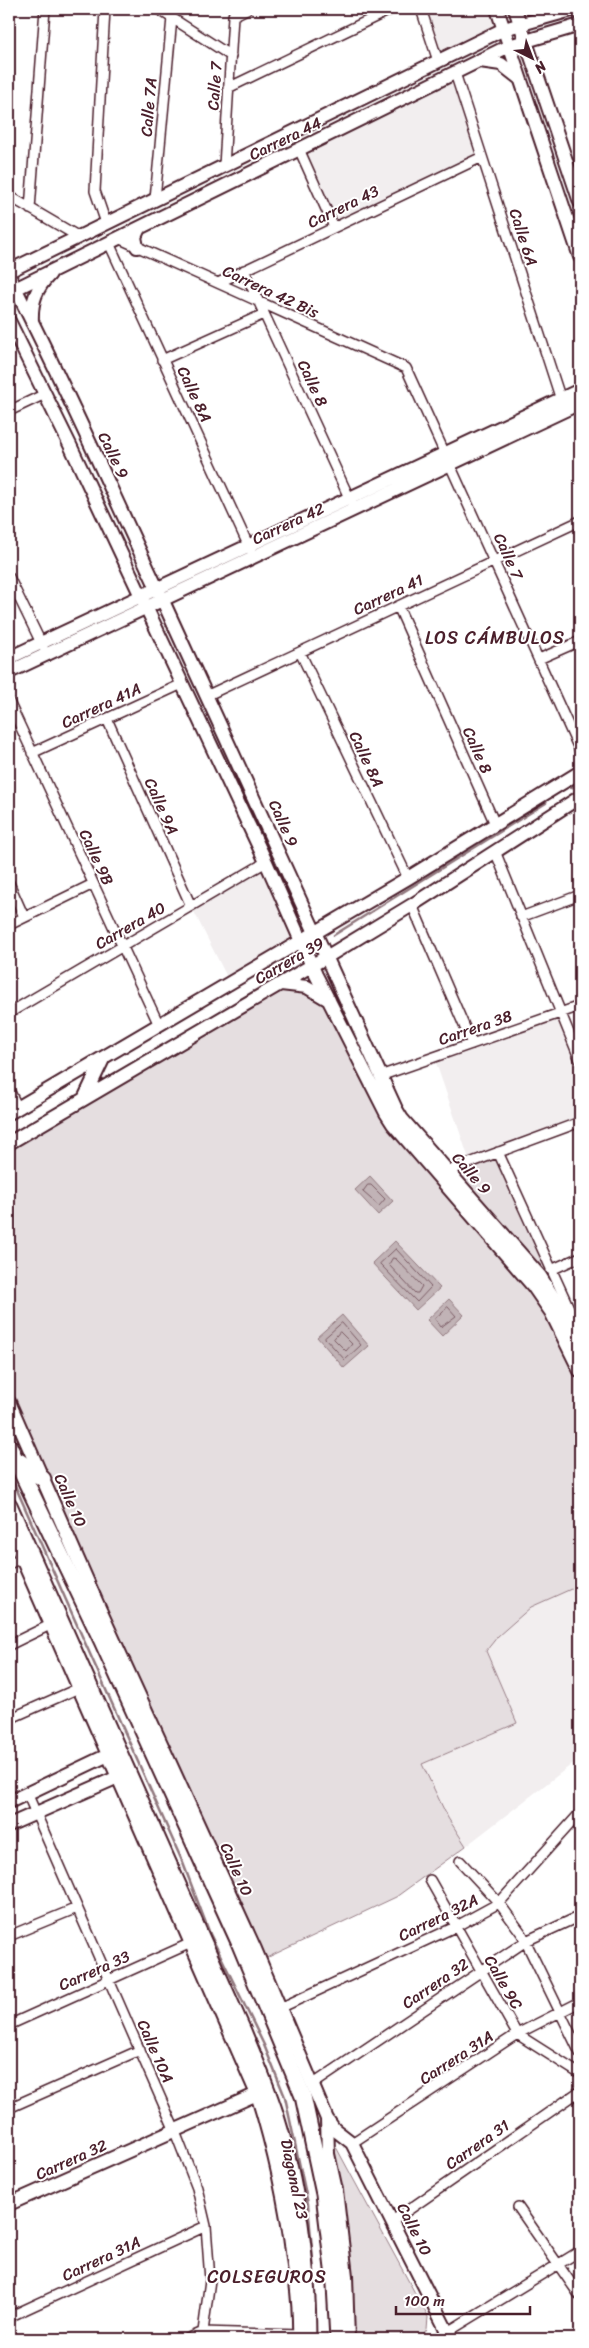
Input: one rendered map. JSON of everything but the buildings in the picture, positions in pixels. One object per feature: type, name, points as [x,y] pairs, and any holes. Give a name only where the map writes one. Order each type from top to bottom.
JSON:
[{"type":"main road","points":[[498,9],[580,257]]},
{"type":"main road","points":[[515,9],[580,202]]},
{"type":"main road","points":[[522,9],[542,19]]},
{"type":"main road","name":"Carrera 44","points":[[9,271],[504,29],[575,9]]},
{"type":"main road","name":"Carrera 44","points":[[12,290],[509,46],[580,26]]},
{"type":"main road","points":[[480,61],[501,64],[520,80]]},
{"type":"main road","points":[[299,149],[299,140],[304,131],[325,122],[327,116]]},
{"type":"main road","points":[[182,186],[208,194]]},
{"type":"main road","points":[[136,247],[135,237],[140,228]]},
{"type":"main road","points":[[32,324],[33,301],[37,291],[43,281],[60,267]]},
{"type":"main road","name":"Calle 9","points":[[9,276],[12,290],[32,324],[108,480],[380,1076],[402,1118],[551,1291],[580,1351]]},
{"type":"main road","name":"Calle 9","points":[[9,322],[70,446],[266,862],[312,965],[393,1124],[506,1253],[551,1312],[580,1371]]},
{"type":"main road","name":"Carrera 42","points":[[9,658],[44,648],[252,552],[563,405],[580,390]]},
{"type":"main road","name":"Carrera 42","points":[[563,405],[580,403]]},
{"type":"main road","points":[[70,446],[100,464]]},
{"type":"main road","points":[[102,516],[108,480]]},
{"type":"main road","name":"Carrera 42","points":[[9,672],[44,648]]},
{"type":"main road","name":"Carrera 39","points":[[13,1111],[408,878],[580,772]]},
{"type":"main road","points":[[549,791],[577,798]]},
{"type":"main road","name":"Carrera 39","points":[[9,1143],[278,984],[326,958],[412,905],[577,798]]},
{"type":"main road","points":[[278,984],[307,987],[331,1002]]},
{"type":"main road","points":[[84,1099],[104,1057]]},
{"type":"main road","points":[[506,1253],[508,1239]]},
{"type":"main road","name":"Calle 10","points":[[9,1402],[275,2011],[327,2119],[334,2129],[352,2143],[449,2336]]},
{"type":"main road","points":[[12,1453],[42,1479]]},
{"type":"main road","name":"Calle 10","points":[[12,1453],[249,1950]]},
{"type":"main road","points":[[9,1505],[237,2032]]},
{"type":"main road","points":[[9,1529],[191,1943],[237,2032],[275,2112],[296,2194],[306,2271],[302,2338]]},
{"type":"main road","points":[[100,1610],[102,1641]]},
{"type":"main road","points":[[9,1802],[108,1755]]},
{"type":"main road","points":[[9,1824],[118,1777]]},
{"type":"main road","points":[[275,2011],[303,2096],[313,2134],[341,2284],[348,2339]]},
{"type":"main road","name":"Diagonal 23","points":[[237,2032],[272,2144],[283,2191],[302,2338]]},
{"type":"main road","name":"Carrera 32","points":[[9,2204],[257,2094]]},
{"type":"main road","points":[[327,2119],[328,2154],[336,2190],[341,2284],[338,2339]]},
{"type":"street","points":[[30,209],[45,9]]},
{"type":"street","points":[[105,9],[95,191],[106,223]]},
{"type":"street","points":[[234,12],[247,9]]},
{"type":"street","points":[[228,88],[392,9]]},
{"type":"street","points":[[421,9],[438,61]]},
{"type":"street","points":[[165,12],[231,56]]},
{"type":"street","name":"Calle 7A","points":[[155,199],[165,12]]},
{"type":"street","name":"Calle 7","points":[[224,166],[234,12]]},
{"type":"street","name":"Calle 6A","points":[[455,73],[563,405]]},
{"type":"street","points":[[299,149],[334,227]]},
{"type":"street","name":"Carrera 43","points":[[218,283],[482,156]]},
{"type":"street","points":[[9,196],[79,236]]},
{"type":"street","name":"Carrera 42 Bis","points":[[113,240],[136,247],[218,283],[406,368],[410,372]]},
{"type":"street","name":"Calle 8A","points":[[113,240],[162,360],[252,552]]},
{"type":"street","name":"Calle 8","points":[[244,270],[352,504]]},
{"type":"street","points":[[162,360],[264,314]]},
{"type":"street","name":"Calle 7","points":[[410,372],[580,751]]},
{"type":"street","points":[[9,411],[45,394]]},
{"type":"street","name":"Carrera 41","points":[[208,696],[580,520]]},
{"type":"street","points":[[9,577],[44,648]]},
{"type":"street","name":"Calle 8","points":[[398,606],[495,824]]},
{"type":"street","points":[[539,659],[580,641]]},
{"type":"street","name":"Calle 8A","points":[[300,652],[408,878]]},
{"type":"street","name":"Carrera 41A","points":[[32,753],[182,684]]},
{"type":"street","name":"Calle 9B","points":[[9,702],[159,1024]]},
{"type":"street","name":"Calle 9A","points":[[107,719],[191,906]]},
{"type":"street","points":[[496,851],[580,1060]]},
{"type":"street","name":"Carrera 40","points":[[9,1013],[266,862]]},
{"type":"street","points":[[9,884],[24,917]]},
{"type":"street","points":[[9,925],[93,884]]},
{"type":"street","points":[[521,916],[580,895]]},
{"type":"street","points":[[412,905],[472,1044]]},
{"type":"street","name":"Carrera 38","points":[[380,1076],[580,1006]]},
{"type":"street","points":[[9,1090],[13,1111]]},
{"type":"street","points":[[448,1171],[580,1122]]},
{"type":"street","name":"Calle 9","points":[[498,1152],[551,1270],[580,1329]]},
{"type":"street","points":[[551,1270],[580,1257]]},
{"type":"street","points":[[9,1564],[22,1558]]},
{"type":"street","points":[[9,1644],[52,1624]]},
{"type":"street","points":[[9,1719],[78,1688]]},
{"type":"street","name":"Calle 10A","points":[[28,1793],[76,1908],[175,2131],[197,2188],[206,2226],[210,2280],[202,2336]]},
{"type":"street","name":"Carrera 32A","points":[[275,2011],[455,1927],[500,1903],[580,1813]]},
{"type":"street","points":[[460,1862],[500,1903],[526,1941],[580,2053]]},
{"type":"street","name":"Calle 9C","points":[[430,1880],[517,2034],[580,2074]]},
{"type":"street","points":[[9,1936],[76,1908]]},
{"type":"street","name":"Carrera 32","points":[[312,2086],[526,1941],[580,1916]]},
{"type":"street","name":"Carrera 33","points":[[9,2025],[191,1943]]},
{"type":"street","name":"Carrera 31A","points":[[352,2143],[517,2034],[580,2002]]},
{"type":"street","points":[[9,2108],[140,2050]]},
{"type":"street","name":"Carrera 31","points":[[391,2222],[580,2091]]},
{"type":"street","points":[[518,2207],[580,2296]]},
{"type":"street","name":"Carrera 31A","points":[[9,2318],[206,2226]]},
{"type":"street","points":[[436,2339],[449,2336],[580,2251]]},
{"type":"street","points":[[187,2339],[202,2336],[302,2338]]},
{"type":"shaded area","points":[[421,9],[497,9],[504,29],[438,61]]},
{"type":"shaded area","points":[[455,73],[482,157],[334,227],[299,149]]},
{"type":"shaded area","points":[[266,862],[302,941],[230,983],[191,906]]},
{"type":"shaded area","points":[[278,984],[320,993],[359,1058],[524,1275],[580,1371],[580,1585],[531,1607],[498,1636],[486,1651],[517,1723],[422,1764],[448,1818],[466,1846],[396,1897],[260,1961],[9,1402],[9,1143]]},
{"type":"shaded area","points":[[561,1013],[580,1060],[580,1122],[470,1162],[434,1057]]},
{"type":"shaded area","points":[[498,1152],[551,1270],[540,1276],[448,1171]]},
{"type":"shaded area","points":[[580,1585],[580,1758],[466,1846],[448,1818],[422,1764],[517,1723],[486,1651],[498,1636],[531,1607]]},
{"type":"shaded area","points":[[333,2147],[336,2147],[428,2317],[427,2329],[423,2334],[410,2339],[353,2339]]},
{"type":"water","points":[[370,1176],[393,1201],[378,1215],[355,1190]]},
{"type":"water","points":[[395,1241],[440,1288],[416,1310],[372,1263]]},
{"type":"water","points":[[449,1299],[464,1315],[442,1336],[427,1320]]},
{"type":"water","points":[[342,1315],[369,1346],[344,1368],[317,1337]]},
{"type":"waterway","points":[[571,788],[580,783]]},
{"type":"waterway","points":[[334,935],[546,803]]},
{"type":"waterway","points":[[9,1472],[183,1863],[210,1934],[264,2045],[285,2097],[308,2204],[314,2272]]},
{"type":"district","name":"LOS CÁMBULOS","points":[[495,638]]},
{"type":"district","name":"COLSEGUROS","points":[[267,2277]]}]
